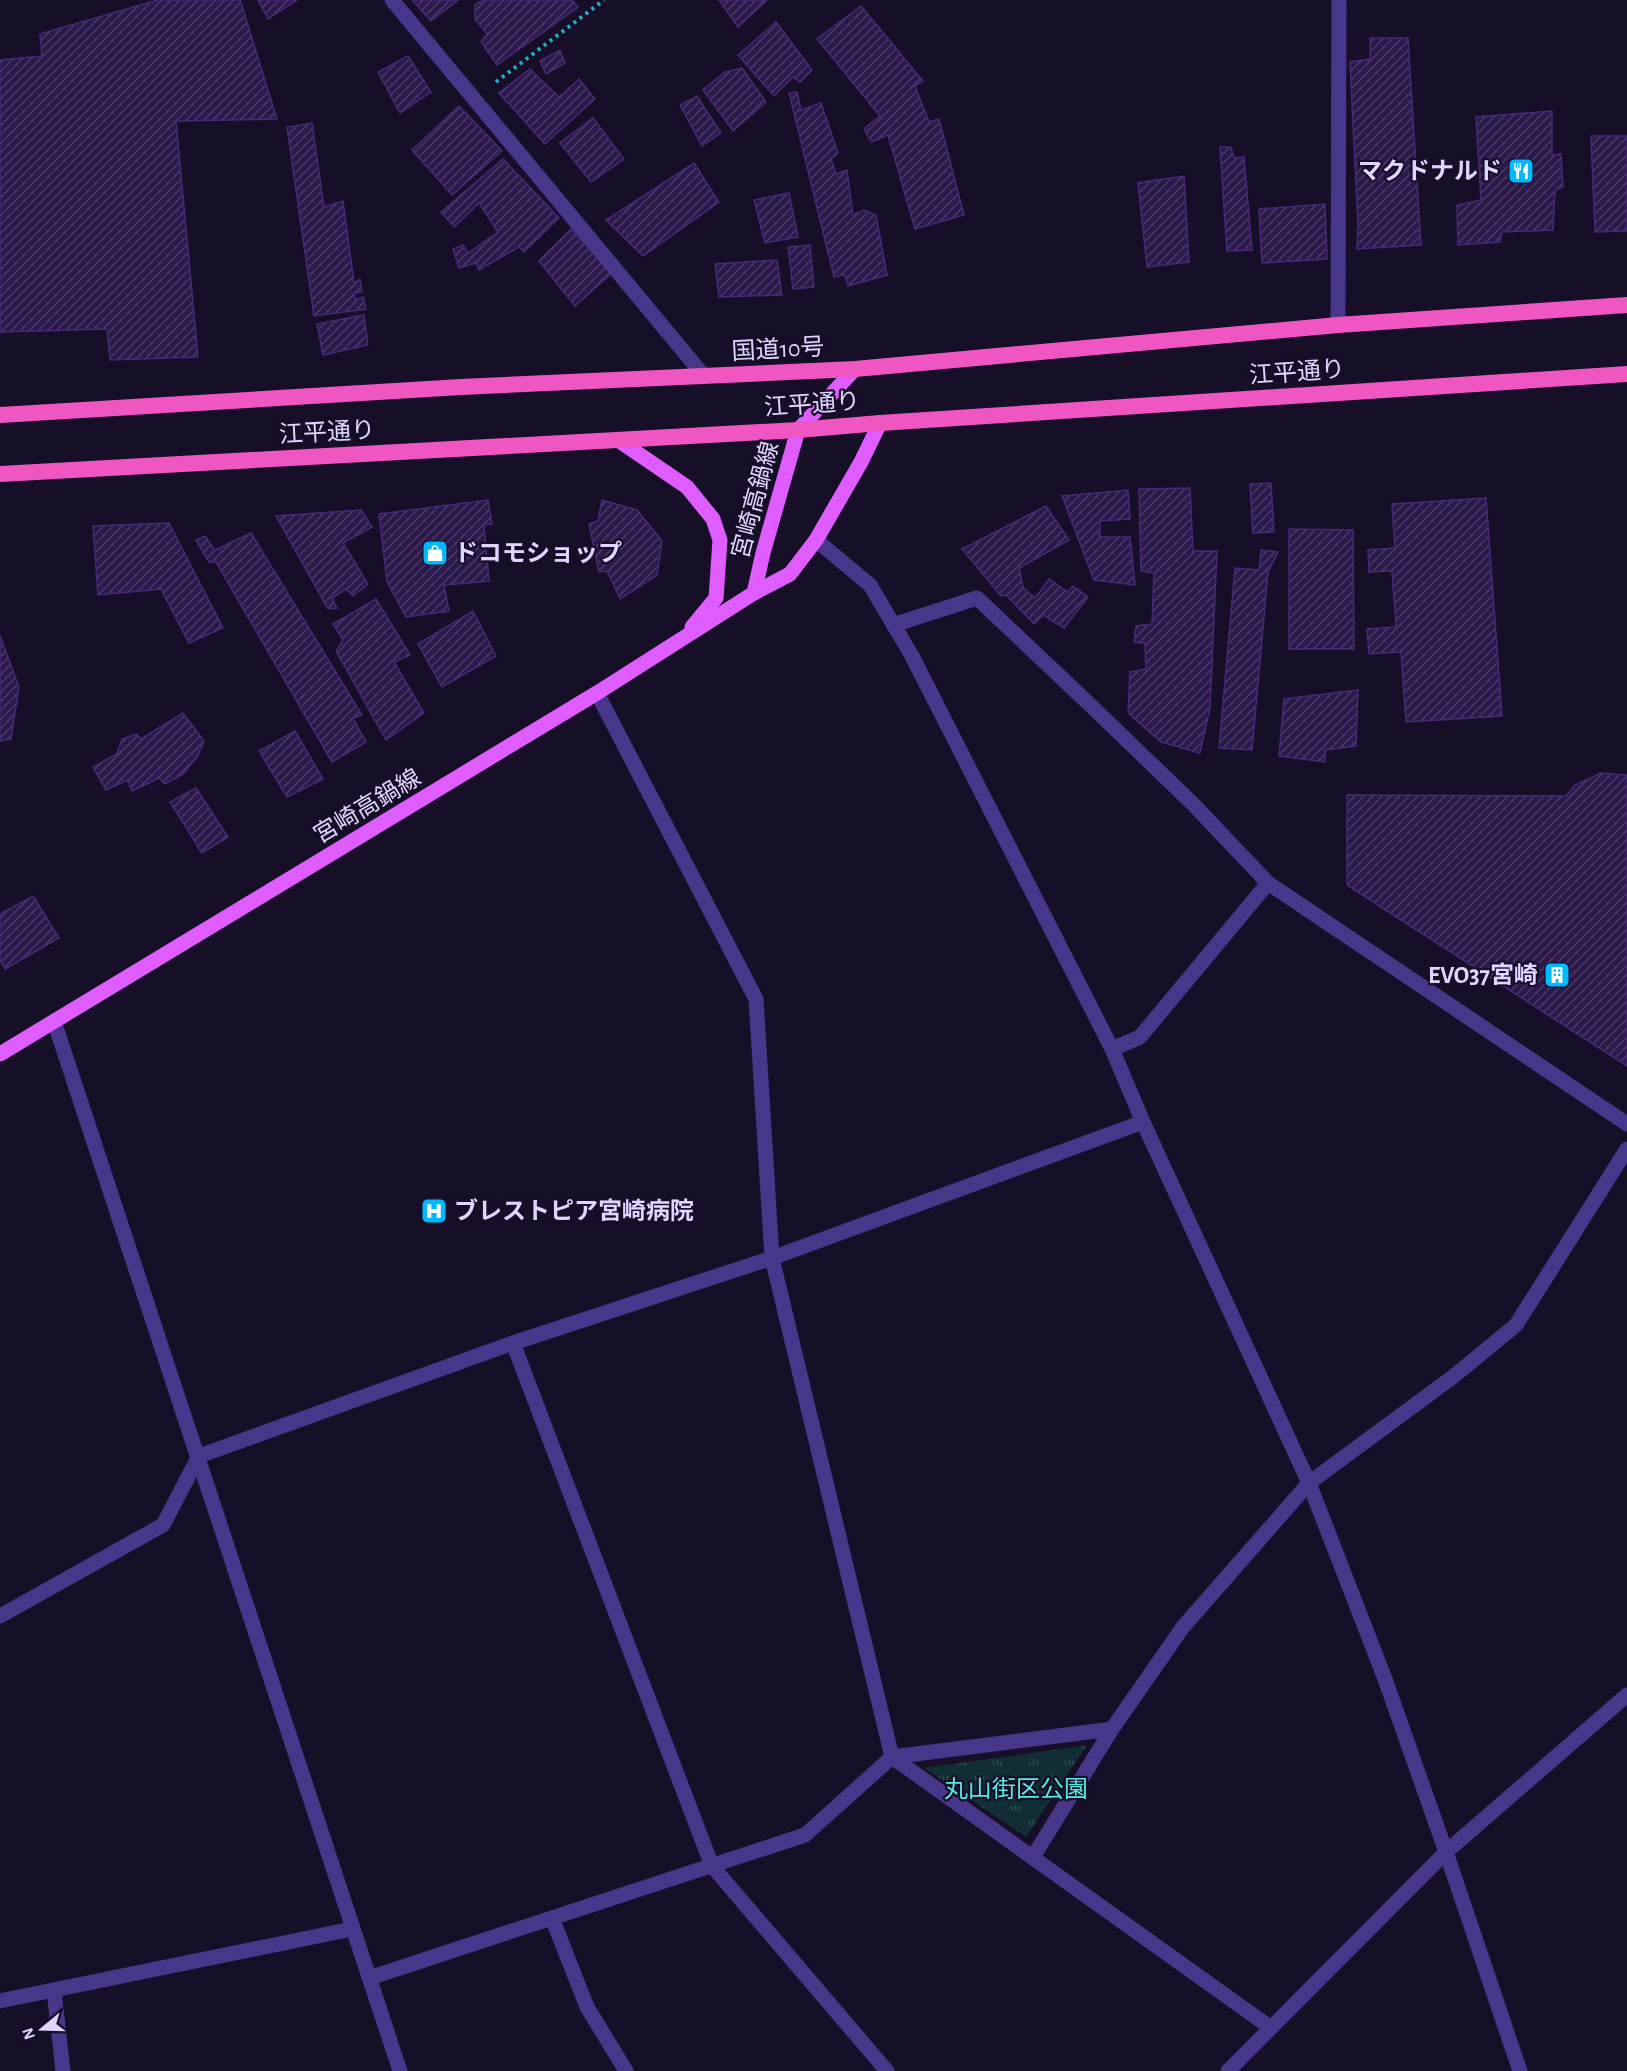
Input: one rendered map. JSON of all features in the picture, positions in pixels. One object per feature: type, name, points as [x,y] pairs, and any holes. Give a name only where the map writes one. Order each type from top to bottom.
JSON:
[{"type":"highway","name":"江平通り","points":[[855,369],[1338,325],[1627,305]]},
{"type":"highway","name":"国道10号","points":[[704,376],[855,369]]},
{"type":"highway","name":"江平通り","points":[[0,474],[798,430],[1627,374]]},
{"type":"highway","name":"江平通り","points":[[0,415],[450,388],[704,376]]},
{"type":"main road","name":"宮崎高鍋線","points":[[754,593],[798,430],[855,369]]},
{"type":"main road","name":"宮崎高鍋線","points":[[0,1054],[597,693],[754,593],[790,574],[816,540],[861,462],[880,423]]},
{"type":"main road","points":[[618,440],[687,487],[713,519],[720,540],[716,598],[685,637]]},
{"type":"street","points":[[392,0],[704,376]]},
{"type":"street","points":[[1338,325],[1339,0]]},
{"type":"street","points":[[816,540],[870,585],[922,678],[1112,1049],[1143,1122],[1309,1483],[1385,1679],[1520,2071]]},
{"type":"street","points":[[893,625],[977,598],[1185,796],[1268,883],[1627,1124]]},
{"type":"street","points":[[597,693],[756,999],[772,1258],[892,1757],[1271,2028]]},
{"type":"street","points":[[1112,1049],[1140,1037],[1268,883]]},
{"type":"street","points":[[54,1022],[400,2071]]},
{"type":"street","points":[[0,1616],[163,1525],[199,1456],[513,1343],[772,1258],[1143,1122]]},
{"type":"street","points":[[1033,1857],[1112,1729],[1183,1627],[1309,1483],[1454,1376],[1515,1325],[1627,1149]]},
{"type":"street","points":[[513,1343],[712,1866],[887,2071]]},
{"type":"street","points":[[1228,2071],[1446,1852],[1627,1695]]},
{"type":"street","points":[[369,1978],[805,1835],[892,1757],[1112,1729]]},
{"type":"street","points":[[552,1918],[587,2007],[626,2071]]},
{"type":"street","points":[[0,2001],[352,1929]]},
{"type":"street","points":[[54,1990],[63,2071]]},
{"type":"path","points":[[474,98],[604,0]]},
{"type":"green space","name":"丸山街区公園","points":[[1087,1745],[1026,1837],[924,1768]]},
{"type":"building","points":[[158,0],[240,0],[277,119],[176,121],[198,357],[110,360],[107,329],[0,332],[0,60],[42,56],[40,34]]},
{"type":"building","points":[[258,0],[297,0],[268,19]]},
{"type":"building","points":[[412,0],[458,0],[431,21]]},
{"type":"building","points":[[483,0],[572,0],[578,7],[497,65],[481,42],[487,34],[475,19],[475,5]]},
{"type":"building","points":[[719,0],[767,0],[738,27]]},
{"type":"building","points":[[861,6],[923,81],[915,86],[929,122],[939,119],[964,215],[915,229],[888,135],[871,142],[864,129],[880,116],[817,39]]},
{"type":"building","points":[[776,22],[812,70],[800,82],[793,77],[774,96],[738,55]]},
{"type":"building","points":[[1370,38],[1408,38],[1421,245],[1357,249],[1358,224],[1350,62],[1370,59]]},
{"type":"building","points":[[560,50],[565,63],[546,74],[540,61]]},
{"type":"building","points":[[408,56],[431,92],[400,113],[378,72]]},
{"type":"building","points":[[742,68],[766,102],[733,131],[703,90],[725,72]]},
{"type":"building","points":[[530,69],[559,97],[579,79],[595,99],[545,144],[499,93]]},
{"type":"building","points":[[797,92],[801,110],[821,103],[838,153],[831,159],[836,174],[847,170],[853,215],[864,210],[876,215],[887,275],[848,286],[845,275],[834,277],[789,93]]},
{"type":"building","points":[[697,96],[721,133],[702,146],[680,105]]},
{"type":"building","points":[[459,106],[502,151],[452,195],[412,150]]},
{"type":"building","name":"マクドナルド","points":[[1552,111],[1552,155],[1561,154],[1563,187],[1555,190],[1553,230],[1502,232],[1500,242],[1458,245],[1457,205],[1481,200],[1476,117]]},
{"type":"building","points":[[593,118],[624,159],[591,182],[560,143]]},
{"type":"building","points":[[312,123],[324,207],[343,201],[354,283],[360,279],[362,292],[354,293],[355,300],[363,297],[366,309],[314,316],[287,127]]},
{"type":"building","points":[[1591,136],[1627,136],[1627,231],[1595,232]]},
{"type":"building","points":[[1220,147],[1231,147],[1234,158],[1244,157],[1252,250],[1227,251]]},
{"type":"building","points":[[503,159],[559,218],[524,252],[519,247],[479,270],[476,263],[459,268],[453,249],[463,245],[468,253],[498,232],[479,203],[454,227],[441,212]]},
{"type":"building","points":[[694,163],[719,202],[643,256],[606,220]]},
{"type":"building","points":[[1184,176],[1189,262],[1147,267],[1138,183]]},
{"type":"building","points":[[789,193],[798,237],[765,243],[754,200]]},
{"type":"building","points":[[1325,204],[1327,259],[1262,263],[1259,209]]},
{"type":"building","points":[[571,229],[612,273],[575,306],[539,261]]},
{"type":"building","points":[[810,245],[814,287],[793,289],[788,247]]},
{"type":"building","points":[[777,260],[782,295],[719,297],[715,264]]},
{"type":"building","points":[[364,315],[368,345],[323,355],[317,324]]},
{"type":"building","points":[[1271,483],[1274,532],[1253,533],[1250,484]]},
{"type":"building","points":[[1190,488],[1193,551],[1217,551],[1210,708],[1200,753],[1161,742],[1128,713],[1130,672],[1146,669],[1145,643],[1134,642],[1136,626],[1152,624],[1154,573],[1141,571],[1139,489]]},
{"type":"building","points":[[1128,490],[1130,519],[1100,521],[1100,537],[1130,537],[1135,585],[1094,580],[1062,496]]},
{"type":"building","points":[[1486,498],[1502,716],[1406,722],[1401,652],[1369,654],[1367,629],[1396,627],[1392,571],[1369,572],[1368,550],[1395,548],[1392,504]]},
{"type":"building","name":"ドコモショップ","points":[[488,500],[492,524],[484,525],[489,581],[444,585],[449,611],[406,617],[387,582],[379,514]]},
{"type":"building","points":[[602,500],[637,510],[662,541],[657,575],[620,599],[607,571],[599,572],[589,524],[598,521]]},
{"type":"building","points":[[1046,506],[1069,540],[1019,568],[1023,587],[1035,598],[1049,579],[1068,592],[1073,586],[1088,597],[1064,628],[1043,615],[1034,624],[1006,595],[1001,596],[962,549]]},
{"type":"building","points":[[361,510],[372,527],[343,543],[368,584],[353,596],[346,589],[332,598],[337,608],[328,609],[276,516]]},
{"type":"building","points":[[169,523],[223,628],[189,643],[161,589],[98,595],[93,526]]},
{"type":"building","points":[[1289,529],[1353,530],[1354,649],[1289,649]]},
{"type":"building","points":[[251,533],[362,715],[353,718],[366,742],[332,762],[216,562],[209,562],[196,540],[205,536],[215,550]]},
{"type":"building","points":[[1261,550],[1278,552],[1268,572],[1252,750],[1219,748],[1235,568],[1259,570]]},
{"type":"building","points":[[376,599],[410,655],[394,662],[424,713],[386,740],[336,651],[343,640],[333,624]]},
{"type":"building","points":[[473,611],[496,656],[442,687],[418,644]]},
{"type":"building","points":[[0,636],[19,687],[11,739],[0,741]]},
{"type":"building","points":[[1358,690],[1356,746],[1325,750],[1325,762],[1279,756],[1284,699]]},
{"type":"building","points":[[183,713],[204,741],[197,757],[183,774],[165,784],[159,778],[132,791],[127,780],[106,790],[93,767],[117,754],[122,739],[136,734],[141,739]]},
{"type":"building","points":[[295,731],[323,779],[287,797],[259,751]]},
{"type":"building","name":"EVO37宮崎","points":[[1601,773],[1627,775],[1627,1066],[1347,885],[1347,795],[1566,796],[1575,785]]},
{"type":"building","points":[[196,788],[228,837],[202,853],[170,802]]},
{"type":"building","points":[[33,896],[59,938],[5,969],[0,960],[0,914]]},
{"type":"place","name":"マクドナルド","points":[[1521,171]]},
{"type":"place","name":"ドコモショップ","points":[[435,553]]},
{"type":"place","name":"EVO37宮崎","points":[[1557,975]]},
{"type":"place","name":"ブレストピア宮崎病院","points":[[434,1211]]}]
